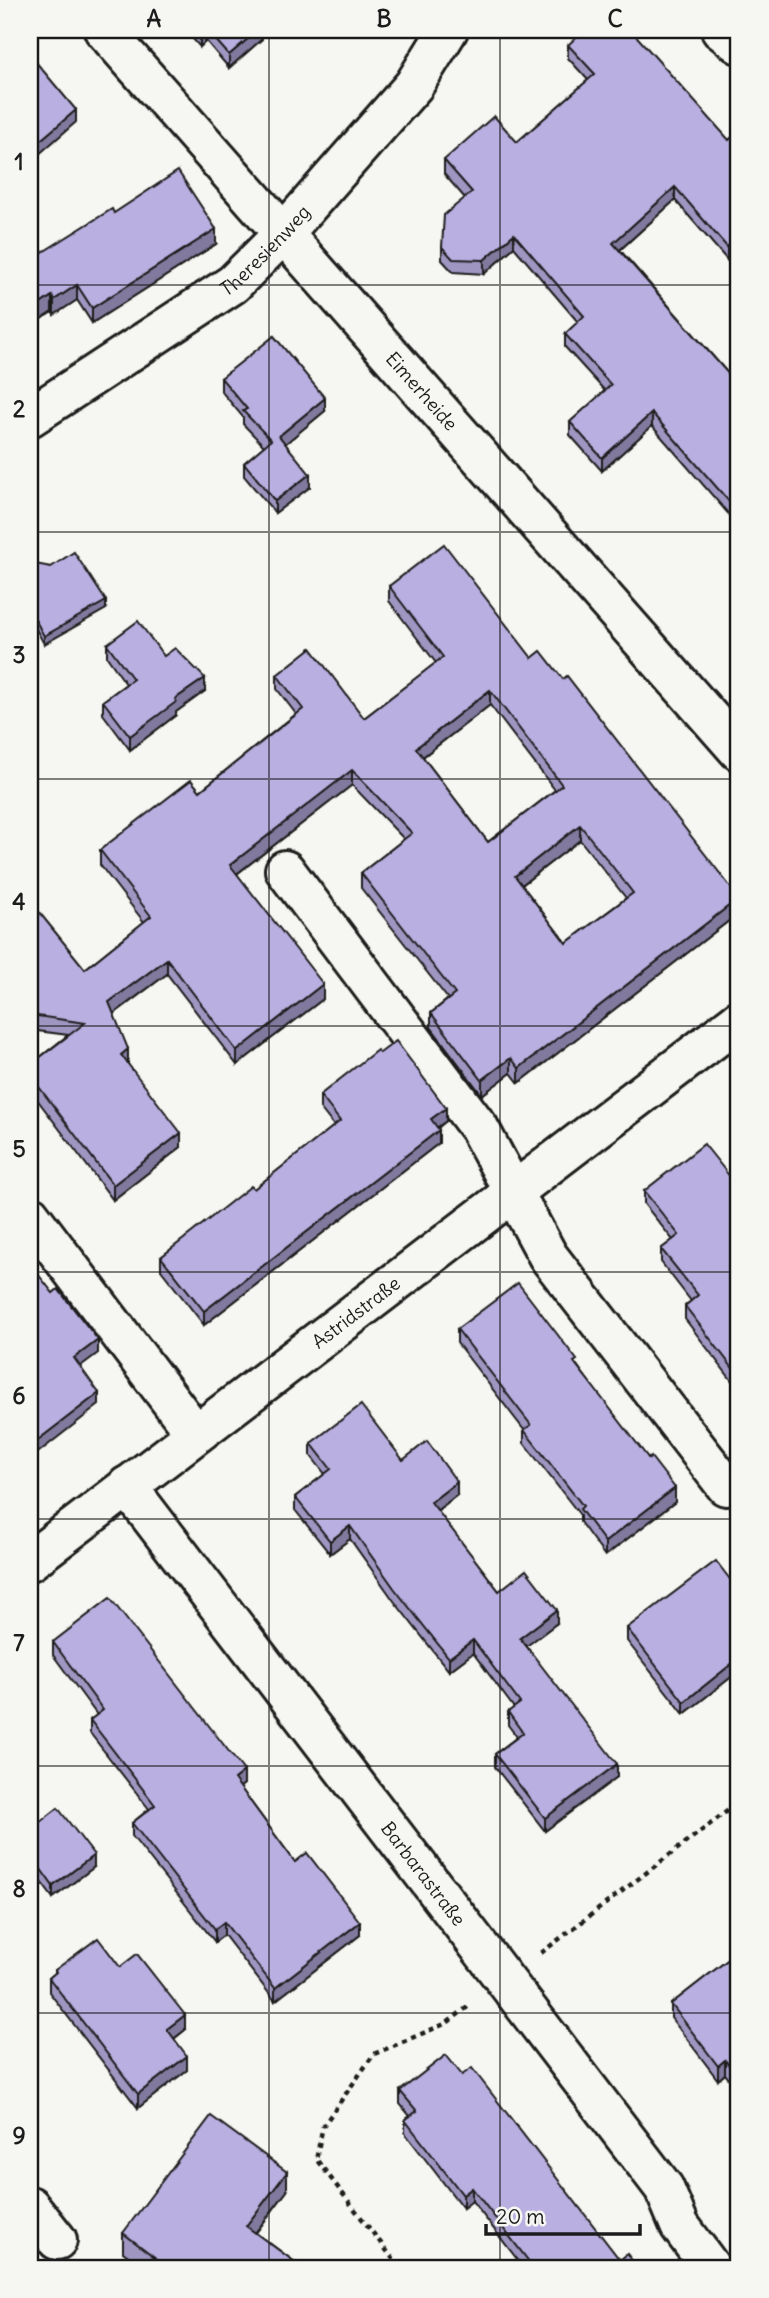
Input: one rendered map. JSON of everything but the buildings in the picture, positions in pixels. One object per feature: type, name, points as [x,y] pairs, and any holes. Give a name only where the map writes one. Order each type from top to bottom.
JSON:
[{"type":"street","name":"Eimerheide","points":[[104,30],[739,751]]},
{"type":"street","name":"Theresienweg","points":[[30,417],[233,284],[284,233],[414,85],[448,30]]},
{"type":"street","points":[[721,30],[739,44]]},
{"type":"street","points":[[285,870],[479,1128],[548,1256],[726,1486]]},
{"type":"street","name":"Astridstraße","points":[[30,1561],[739,1020]]},
{"type":"street","points":[[30,1215],[195,1433]]},
{"type":"street","name":"Barbarastraße","points":[[127,1486],[664,2188],[680,2226],[710,2268]]},
{"type":"street","points":[[30,2206],[57,2240]]},
{"type":"path","points":[[400,2268],[316,2159],[323,2126],[374,2054],[447,2023],[739,1802]]}]
